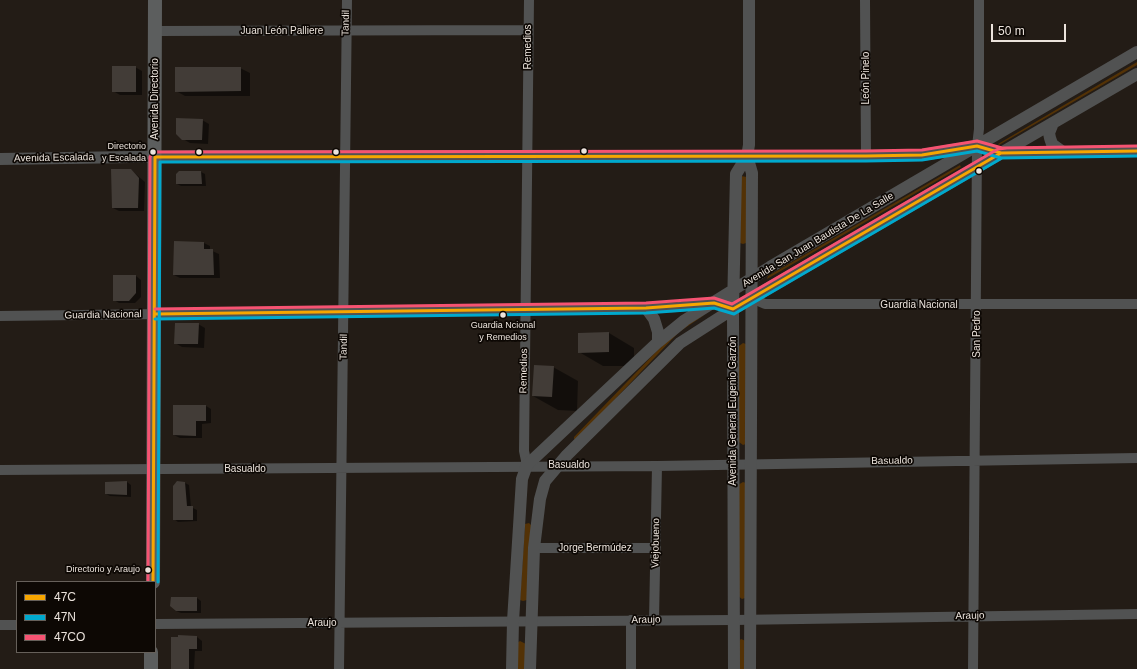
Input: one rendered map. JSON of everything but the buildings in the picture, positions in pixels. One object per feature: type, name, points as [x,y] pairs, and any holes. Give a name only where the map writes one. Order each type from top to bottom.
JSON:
[{"type":"main road","name":"Avenida Directorio","points":[[153,581],[155,0]]},
{"type":"main road","points":[[151,669],[152,653]]},
{"type":"street","name":"Tandil","points":[[339,669],[347,0]]},
{"type":"street","name":"Remedios","points":[[512,669],[513,621],[522,479],[527,465],[524,451],[528,157],[528,0]]},
{"type":"street","name":"Avenida General Eugenio Garzón","points":[[749,0],[747,156],[752,173],[750,669]]},
{"type":"street","name":"León Pinelo","points":[[865,0],[866,156]]},
{"type":"street","name":"San Pedro","points":[[973,669],[979,0]]},
{"type":"street","name":"Juan León Palliere","points":[[155,31],[528,30]]},
{"type":"street","name":"Avenida San Juan Bautista De La Salle","points":[[527,465],[658,342],[680,324],[752,279],[1137,52]]},
{"type":"street","name":"Avenida San Juan Bautista De La Salle","points":[[558,465],[680,343],[751,298],[1137,74]]},
{"type":"street","points":[[1053,123],[1049,133],[1052,144],[1063,152]]},
{"type":"street","name":"Avenida Escalada","points":[[0,159],[155,157],[866,156],[922,155],[978,146],[1001,154],[1137,151]]},
{"type":"street","name":"Avenida General Eugenio Garzón","points":[[734,669],[733,309],[736,174],[747,156]]},
{"type":"street","name":"Guardia Nacional","points":[[751,298],[765,304],[1137,304]]},
{"type":"street","name":"Guardia Nacional","points":[[0,316],[646,308],[678,307],[714,302],[733,309]]},
{"type":"street","points":[[646,308],[654,319],[658,332],[658,342]]},
{"type":"street","name":"Basualdo","points":[[0,470],[342,468],[527,465],[658,466],[751,463],[1137,458]]},
{"type":"street","points":[[530,669],[534,548],[540,499],[545,481],[558,465]]},
{"type":"street","name":"Viejobueno","points":[[654,620],[658,466]]},
{"type":"street","name":"Jorge Bermúdez","points":[[534,548],[656,548]]},
{"type":"street","name":"Araujo","points":[[156,624],[531,620],[734,620],[1137,614]]},
{"type":"street","points":[[631,620],[631,669]]},
{"type":"street","points":[[0,625],[16,625]]},
{"type":"shaded area","points":[[1137,62],[1137,65],[999,145],[998,144]]},
{"type":"shaded area","points":[[960,165],[961,167],[767,279],[768,276]]},
{"type":"shaded area","points":[[741,176],[747,177],[746,243],[743,244],[740,243]]},
{"type":"shaded area","points":[[706,314],[679,332],[576,440],[574,439],[574,437],[676,331]]},
{"type":"shaded area","points":[[743,343],[746,344],[746,444],[743,445],[739,442],[739,346]]},
{"type":"shaded area","points":[[743,482],[746,483],[745,598],[742,599],[738,596],[738,485]]},
{"type":"shaded area","points":[[529,523],[532,526],[527,600],[523,601],[520,600],[525,524]]},
{"type":"shaded area","points":[[741,639],[746,641],[747,669],[738,669],[738,642]]},
{"type":"shaded area","points":[[520,641],[526,644],[526,669],[517,669],[517,643]]},
{"type":"transit line","name":"47CO","points":[[148,581],[150,157],[153,152],[866,151],[922,150],[977,141],[1002,148],[1137,146]]},
{"type":"transit line","name":"47C","points":[[153,581],[155,157],[866,156],[922,155],[977,146],[1001,153],[1137,151]]},
{"type":"transit line","name":"47CO","points":[[155,309],[646,303],[714,298],[732,304],[998,149],[1007,148]]},
{"type":"transit line","name":"47N","points":[[158,582],[160,162],[866,161],[922,160],[977,151],[1001,158],[1137,156]]},
{"type":"transit line","name":"47C","points":[[155,314],[646,308],[714,303],[733,309],[1001,153],[1007,153]]},
{"type":"transit line","name":"47N","points":[[155,319],[646,313],[714,308],[734,314],[1002,158],[1007,158]]},
{"type":"place","name":"Directorio y Escalada","points":[[153,152]]},
{"type":"place","name":"Guardia Ncional y Remedios","points":[[503,315]]},
{"type":"place","name":"Directorio y Araujo","points":[[148,570]]}]
